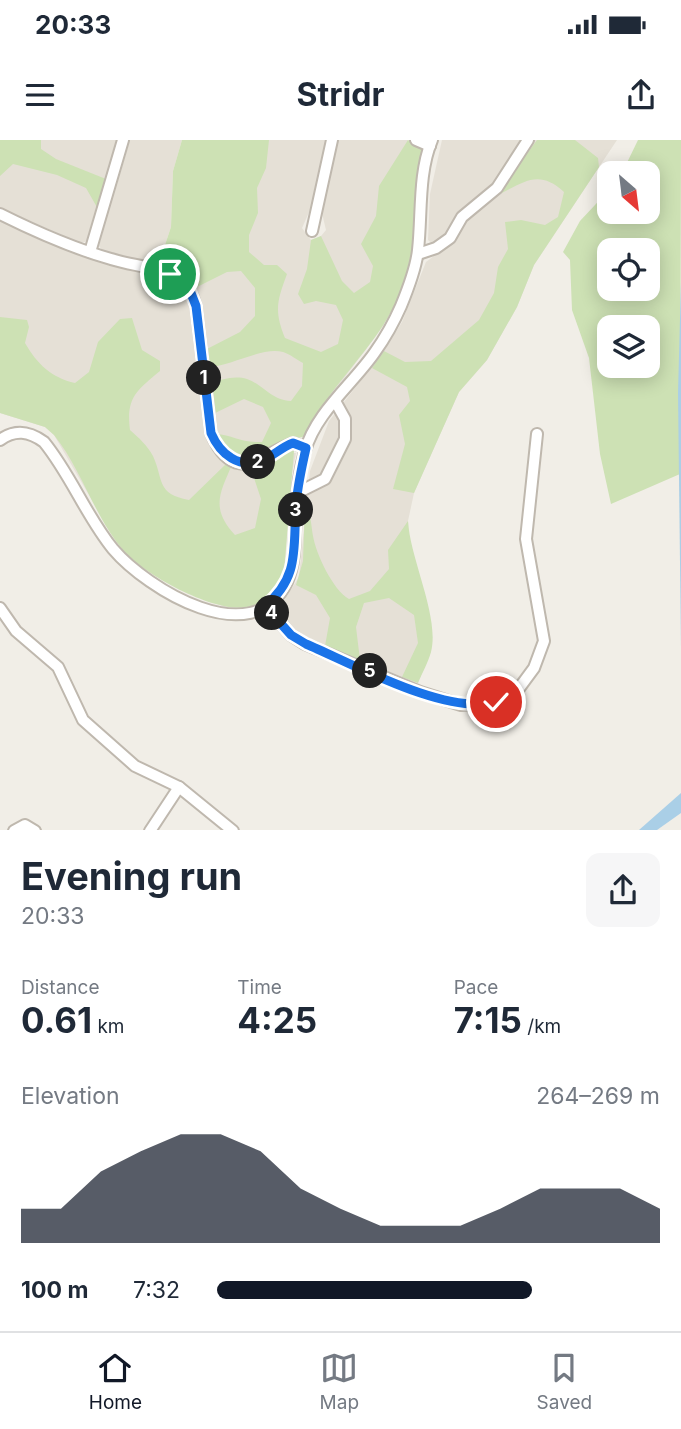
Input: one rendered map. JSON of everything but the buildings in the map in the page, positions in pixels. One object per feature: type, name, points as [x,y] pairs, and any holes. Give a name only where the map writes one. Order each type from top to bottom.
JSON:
[{"type":"street","points":[[90,252],[123,140]]},
{"type":"street","points":[[312,231],[332,140]]},
{"type":"street","points":[[0,440],[19,432],[29,433],[44,442],[113,548],[140,575],[163,589],[220,614],[247,615],[265,606],[284,588],[292,569],[297,493],[306,448],[335,401],[375,353],[407,291],[418,254],[431,143],[416,140]]},
{"type":"street","points":[[418,254],[436,248],[450,238],[463,217],[497,188],[528,140]]},
{"type":"street","points":[[0,214],[48,238],[170,274],[189,288],[196,306],[211,433],[225,456],[251,463],[293,443],[306,448]]},
{"type":"street","points":[[297,493],[325,479],[345,439],[345,419],[335,401]]},
{"type":"street","points":[[265,606],[291,635],[306,644],[420,692],[474,706],[506,698],[520,687],[534,668],[544,641],[526,540],[537,434]]},
{"type":"street","points":[[1,613],[16,631],[58,667],[83,720],[135,766],[179,788],[232,830]]},
{"type":"street","points":[[151,830],[179,788]]},
{"type":"street","points":[[16,830],[25,825],[33,830]]},
{"type":"shaded area","points":[[0,140],[118,140],[89,238],[85,242],[78,242],[0,208]]},
{"type":"shaded area","points":[[128,140],[182,140],[173,171],[171,227],[158,266],[103,251],[99,246]]},
{"type":"shaded area","points":[[248,140],[327,140],[310,210],[302,228],[311,240],[321,236],[326,230],[321,209],[336,140],[408,140],[384,325],[300,437],[248,456],[233,454],[224,449],[213,425],[201,302],[195,288],[183,274]]},
{"type":"shaded area","points":[[442,140],[523,140],[487,192],[447,235],[433,244],[428,240],[430,194]]},
{"type":"shaded area","points":[[534,140],[617,140],[603,161],[597,161],[597,170],[534,265],[517,307],[487,360],[459,392],[414,493],[408,521],[409,538],[427,604],[431,636],[431,651],[418,683],[306,639],[294,631],[278,610],[299,577],[310,471],[329,421],[384,351],[402,322],[426,262],[451,243],[469,218],[496,196]]},
{"type":"shaded area","points":[[0,218],[116,265],[167,278],[188,295],[193,308],[205,424],[210,442],[218,454],[240,467],[269,462],[282,453],[296,453],[291,477],[284,572],[277,586],[264,600],[253,606],[226,608],[142,568],[114,538],[54,435],[45,427],[0,413]]},
{"type":"green space","points":[[0,140],[41,140],[41,149],[56,159],[106,179],[98,209],[86,188],[57,175],[13,164],[0,176]]},
{"type":"green space","points":[[182,140],[269,140],[266,168],[257,188],[258,213],[249,235],[249,252],[264,265],[277,265],[287,274],[278,306],[285,338],[321,352],[338,344],[343,320],[336,305],[316,301],[304,304],[298,294],[307,269],[311,240],[321,236],[342,281],[354,293],[370,282],[373,266],[361,244],[376,216],[379,186],[408,140],[423,149],[423,183],[418,224],[405,281],[392,311],[375,338],[326,401],[307,434],[257,454],[248,456],[231,452],[215,434],[262,442],[271,423],[263,407],[244,399],[211,415],[208,383],[228,378],[247,379],[278,398],[291,401],[302,386],[303,363],[286,353],[275,351],[207,367],[205,350],[240,332],[255,316],[255,288],[241,271],[227,272],[195,288],[183,274],[158,266],[171,227],[173,171]]},
{"type":"green space","points":[[537,140],[575,140],[598,158],[597,170],[534,265],[517,307],[487,360],[459,392],[414,493],[393,489],[405,444],[399,415],[410,401],[407,387],[372,368],[384,351],[405,362],[431,361],[479,320],[494,293],[498,267],[508,249],[505,222],[521,220],[545,225],[558,217],[564,192],[555,185],[538,179],[496,196]]},
{"type":"green space","points":[[638,140],[681,140],[680,474],[611,504],[600,454],[589,358],[572,310],[570,260],[563,252],[580,221],[597,203],[597,224],[660,224],[660,161],[628,161]]},
{"type":"green space","points":[[0,317],[27,320],[29,327],[25,343],[35,357],[52,374],[75,383],[89,372],[98,342],[120,319],[132,318],[142,350],[160,361],[160,371],[134,396],[130,410],[130,430],[151,452],[166,490],[178,497],[189,500],[227,463],[232,465],[221,493],[220,509],[227,526],[235,535],[255,528],[261,499],[250,466],[294,451],[284,572],[267,597],[258,604],[238,608],[203,600],[165,582],[123,550],[104,523],[73,463],[54,435],[45,427],[0,413]]},
{"type":"green space","points":[[305,503],[321,561],[331,580],[349,599],[370,591],[389,569],[388,550],[408,521],[433,638],[430,656],[418,683],[402,677],[418,643],[414,615],[389,598],[364,603],[356,627],[360,660],[325,646],[330,618],[316,595],[296,585],[303,561]]},
{"type":"water","points":[[681,282],[681,648],[678,393]]},
{"type":"water","points":[[681,793],[681,813],[657,830],[639,830]]},
{"type":"route","points":[[170,274],[189,288],[196,306],[211,433],[225,456],[251,463],[268,458],[293,443],[306,448],[297,493],[292,569],[284,588],[265,606],[291,635],[306,644],[420,692],[461,705],[474,706],[496,702]]}]
